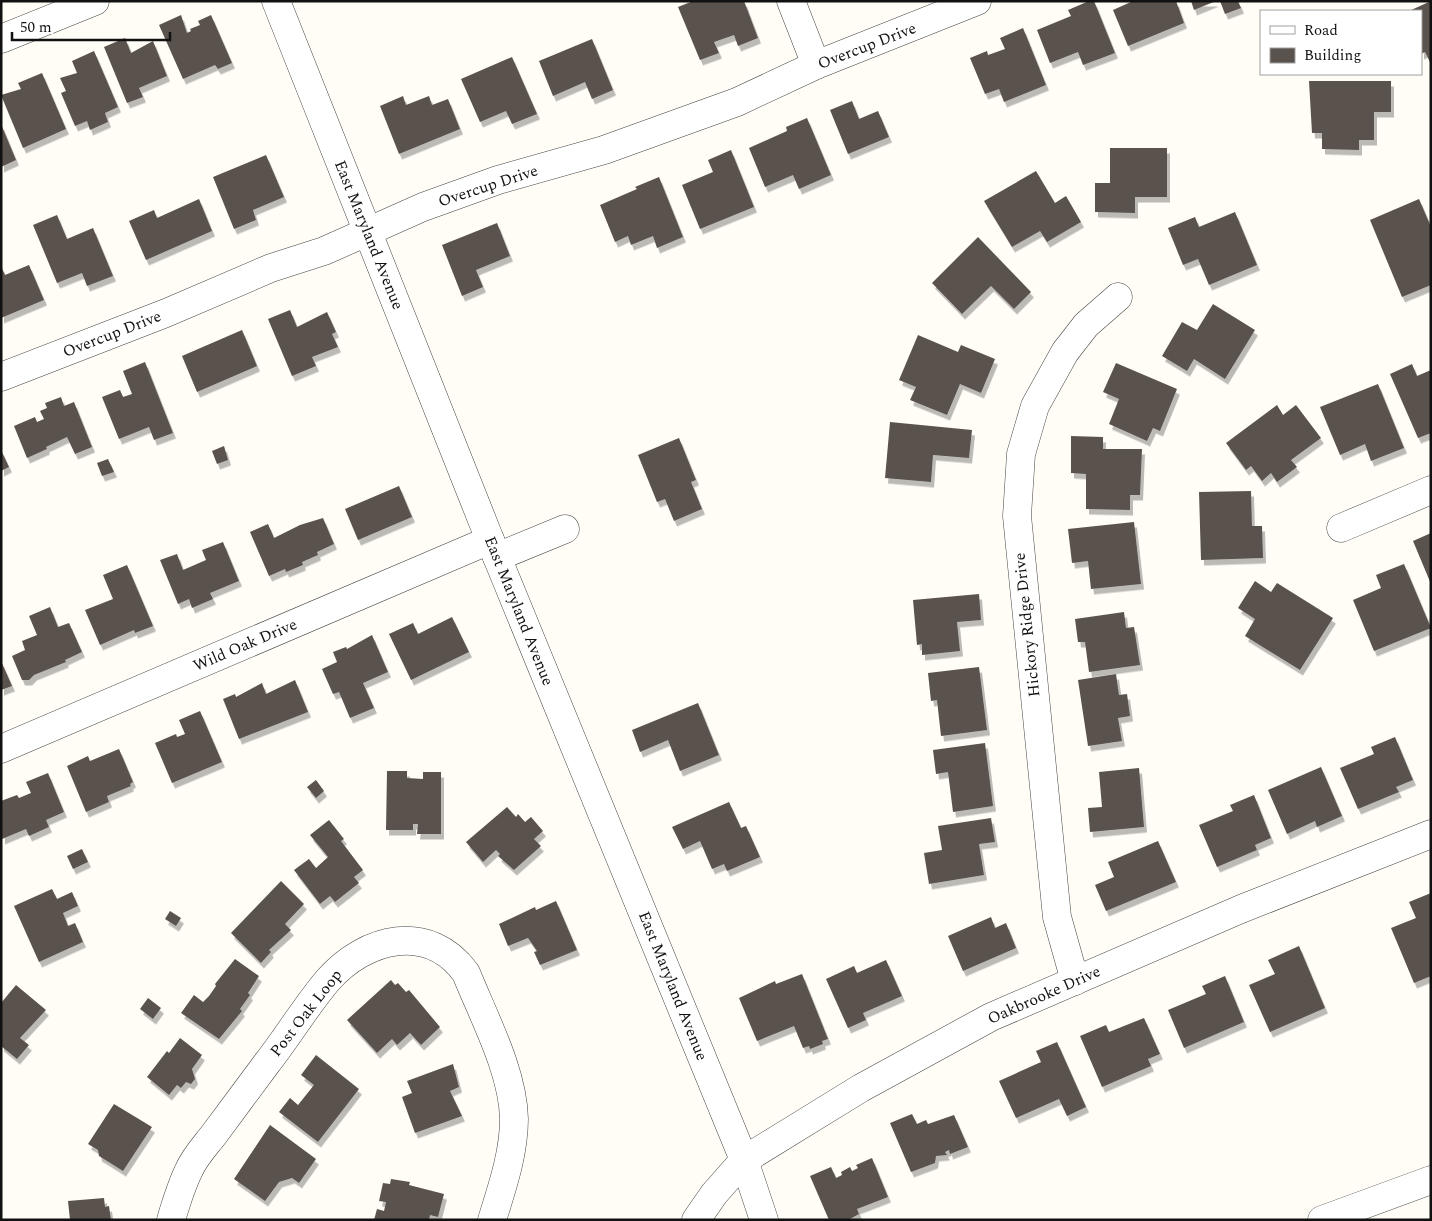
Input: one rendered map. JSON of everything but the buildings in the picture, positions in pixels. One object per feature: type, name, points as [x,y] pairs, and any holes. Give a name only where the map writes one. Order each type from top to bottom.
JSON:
[{"type":"street","points":[[1,40],[95,1]]},
{"type":"street","name":"East Maryland Avenue","points":[[276,1],[493,548],[744,1160],[764,1220]]},
{"type":"street","points":[[792,1],[816,65]]},
{"type":"street","name":"Overcup Drive","points":[[1,377],[166,313],[271,268],[324,251],[423,207],[498,180],[594,153],[738,102],[816,65],[977,1]]},
{"type":"street","name":"Hickory Ridge Drive","points":[[1075,981],[1057,917],[1017,516],[1021,454],[1035,406],[1065,352],[1086,325],[1118,297]]},
{"type":"street","points":[[1341,528],[1431,490]]},
{"type":"street","name":"Wild Oak Drive","points":[[1,749],[493,548],[565,529]]},
{"type":"street","name":"Oakbrooke Drive","points":[[696,1220],[714,1194],[744,1160],[861,1088],[991,1017],[1241,909],[1431,834]]},
{"type":"street","name":"Post Oak Loop","points":[[171,1220],[177,1198],[193,1162],[328,980],[342,967],[365,952],[411,939],[424,941],[443,949],[458,962],[466,974],[509,1081],[514,1119],[506,1173],[492,1220]]},
{"type":"street","points":[[1322,1220],[1431,1180]]}]
